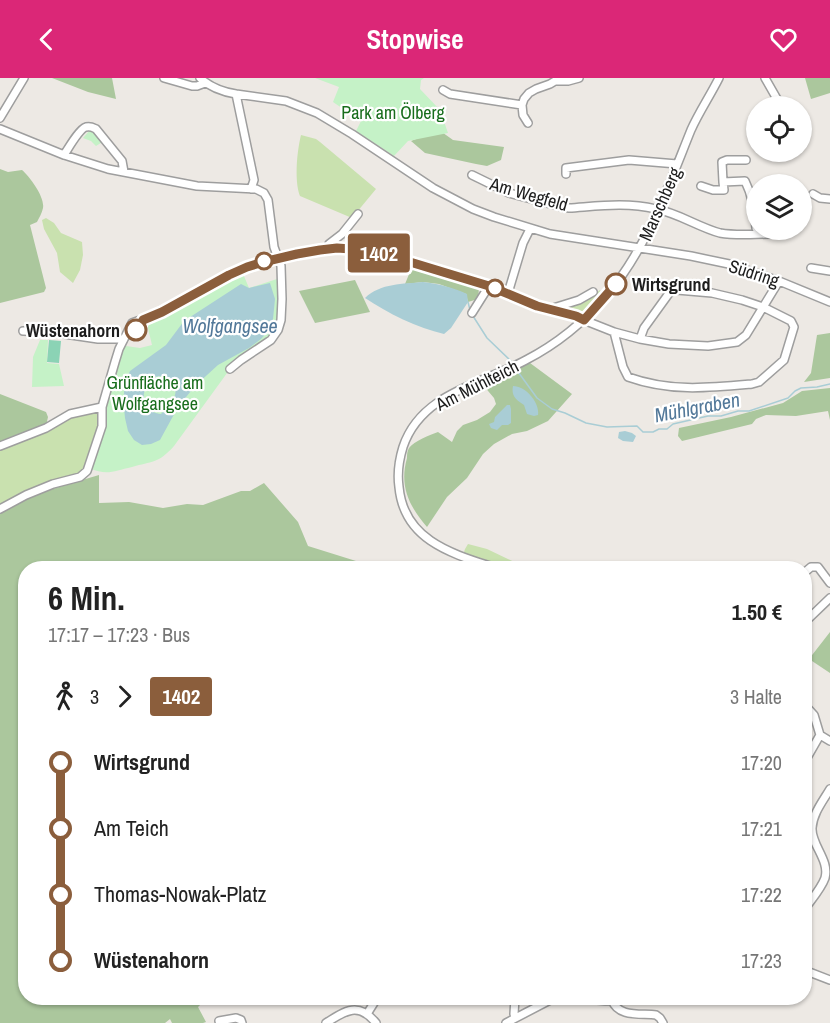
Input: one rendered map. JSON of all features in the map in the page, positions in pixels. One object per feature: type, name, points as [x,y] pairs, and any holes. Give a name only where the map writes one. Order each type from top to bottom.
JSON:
[{"type":"street","points":[[0,117],[3,106],[24,78]]},
{"type":"street","points":[[164,78],[192,86],[201,85],[202,80],[218,89],[236,94],[279,100],[312,110],[331,120],[433,188],[494,217],[550,234],[640,248]]},
{"type":"street","points":[[528,123],[523,115],[522,105],[529,93],[550,84],[553,79],[568,81],[579,78]]},
{"type":"street","name":"Marschberg","points":[[584,320],[616,284],[640,248],[700,111],[719,78]]},
{"type":"street","points":[[765,78],[776,96]]},
{"type":"street","points":[[443,90],[450,94],[522,105]]},
{"type":"street","points":[[236,94],[254,180],[251,189]]},
{"type":"street","points":[[64,155],[82,129],[89,126],[96,129],[122,161],[124,172]]},
{"type":"street","points":[[0,129],[94,165],[197,186],[261,190],[267,196],[274,247],[282,270],[281,320],[271,340],[230,369]]},
{"type":"street","points":[[566,174],[566,168],[628,160],[677,164]]},
{"type":"street","points":[[701,186],[713,190],[724,190],[722,162],[746,160]]},
{"type":"street","name":"Am Wegfeld","points":[[472,175],[509,193],[562,207],[625,204],[658,209],[721,233],[734,235],[746,233]]},
{"type":"street","points":[[723,182],[745,181],[746,184]]},
{"type":"street","points":[[813,194],[820,198],[830,199]]},
{"type":"street","points":[[328,249],[329,244],[342,234],[358,214]]},
{"type":"street","points":[[508,293],[523,243],[530,229]]},
{"type":"street","points":[[342,234],[347,248]]},
{"type":"street","points":[[0,509],[43,487],[84,475],[90,468],[102,426],[102,407],[115,362],[132,323],[162,312],[241,269],[263,262],[328,249],[347,248],[371,251],[489,286],[537,306],[614,332],[654,342],[688,346],[737,342],[746,334],[779,280]]},
{"type":"street","name":"Südring","points":[[640,248],[719,262],[779,280],[830,302]]},
{"type":"street","points":[[811,268],[830,271]]},
{"type":"street","points":[[472,313],[489,286]]},
{"type":"street","points":[[614,332],[623,367],[628,377],[659,385],[697,388],[759,382],[784,360],[793,324],[763,307],[724,295],[673,291],[644,328],[640,339]]},
{"type":"street","points":[[550,309],[579,300],[593,292]]},
{"type":"street","name":"Am Mühlteich","points":[[475,561],[454,554],[433,543],[419,531],[403,507],[398,480],[399,462],[406,440],[423,414],[450,394],[536,355],[584,320]]},
{"type":"street","points":[[23,331],[51,332],[87,338],[124,339]]},
{"type":"street","points":[[0,446],[46,428],[70,414],[102,407]]},
{"type":"street","points":[[812,567],[818,567],[830,583]]},
{"type":"street","points":[[812,615],[830,598]]},
{"type":"street","points":[[812,714],[820,735],[830,741]]},
{"type":"street","points":[[812,749],[820,735]]},
{"type":"street","points":[[812,820],[830,789]]},
{"type":"street","points":[[812,837],[828,874],[812,898]]},
{"type":"street","points":[[812,973],[830,980]]},
{"type":"street","points":[[367,1014],[373,1005]]},
{"type":"street","points":[[515,1005],[515,1018]]},
{"type":"street","points":[[506,1023],[540,1005]]},
{"type":"street","points":[[614,1005],[617,1009],[630,1013],[656,1016],[663,1023]]},
{"type":"street","points":[[326,1023],[351,1010],[367,1014],[376,1023]]},
{"type":"street","points":[[219,1021],[236,1018],[242,1023]]},
{"type":"green space","points":[[52,78],[112,78],[116,99],[88,92]]},
{"type":"green space","name":"Park am Ölberg","points":[[315,78],[424,78],[421,80],[420,89],[440,110],[448,133],[408,141],[394,156],[356,131],[361,121],[333,102],[339,87]]},
{"type":"green space","points":[[805,78],[830,78],[830,93],[812,99]]},
{"type":"green space","points":[[90,130],[94,130],[104,141],[96,146],[83,138]]},
{"type":"green space","points":[[439,130],[453,140],[504,147],[501,160],[487,166],[476,164],[425,153],[411,141]]},
{"type":"green space","points":[[301,135],[316,139],[376,189],[352,218],[300,196],[297,166]]},
{"type":"green space","points":[[0,169],[8,172],[22,170],[33,182],[42,198],[41,214],[37,222],[30,225],[46,288],[44,292],[0,303]]},
{"type":"green space","points":[[46,218],[54,223],[61,233],[82,242],[83,255],[80,270],[73,283],[60,272],[57,253],[44,229],[42,220]]},
{"type":"green space","points":[[412,267],[479,288],[478,299],[468,302],[466,294],[439,284],[423,282],[405,284]]},
{"type":"green space","name":"Grünfläche am Wolfgangsee","points":[[241,269],[249,288],[280,278],[280,318],[273,335],[230,369],[174,446],[164,456],[110,472],[89,468],[119,349],[126,346],[140,348],[152,345],[147,324],[161,318],[162,312]]},
{"type":"green space","points":[[355,280],[370,312],[315,323],[299,291]]},
{"type":"green space","points":[[600,290],[603,294],[586,312],[562,308],[593,295]]},
{"type":"green space","points":[[830,333],[830,378],[804,382],[811,373],[817,335]]},
{"type":"green space","points":[[40,340],[48,340],[47,363],[59,364],[64,386],[32,387],[33,357]]},
{"type":"green space","points":[[49,340],[61,341],[59,363],[47,362]]},
{"type":"green space","points":[[530,363],[572,394],[548,421],[527,431],[512,434],[494,444],[483,454],[467,478],[447,497],[427,527],[415,511],[405,487],[405,468],[409,448],[438,432],[452,442],[463,425],[490,412],[496,404],[483,385]]},
{"type":"green space","points":[[830,388],[830,420],[828,411],[796,416],[766,415],[756,419],[752,424],[682,441],[678,436],[679,428],[783,403],[802,391]]},
{"type":"green space","points":[[0,394],[46,412],[48,417],[46,426],[0,445]]},
{"type":"green space","points":[[98,413],[99,427],[89,465],[82,474],[0,507],[0,447],[70,416]]},
{"type":"green space","points":[[99,475],[99,503],[129,502],[163,508],[187,504],[203,505],[241,491],[250,491],[264,483],[298,522],[308,546],[356,561],[18,561],[18,1005],[200,1005],[198,1007],[206,1022],[203,1023],[172,1023],[170,1019],[165,1023],[0,1023],[0,514],[25,498]]},
{"type":"green space","points":[[468,544],[487,549],[512,561],[483,561],[468,556],[464,552]]},
{"type":"green space","points":[[830,632],[830,673],[812,661],[812,655]]},
{"type":"water","points":[[423,282],[456,289],[467,294],[468,302],[451,328],[444,334],[403,319],[365,298],[385,287]]},
{"type":"water","name":"Wolfgangsee","points":[[270,283],[275,299],[273,319],[269,330],[249,348],[218,365],[195,386],[178,407],[160,440],[142,445],[134,440],[128,431],[124,408],[126,380],[130,371],[166,345],[184,321],[241,284],[249,288]],"holes":[[[165,376],[175,382],[175,397],[161,414],[147,408],[144,394],[151,380]]]},
{"type":"water","points":[[513,386],[523,389],[531,396],[537,405],[538,415],[527,414],[524,405],[513,395]]},
{"type":"water","points":[[507,405],[510,405],[511,409],[511,423],[502,425],[497,430],[491,428],[489,424],[494,422],[495,417]]},
{"type":"water","points":[[625,431],[636,436],[633,442],[618,438],[619,432]]},
{"type":"waterway","name":"Mühlgraben","points":[[468,302],[470,310]]},
{"type":"waterway","name":"Mühlgraben","points":[[473,316],[487,338],[513,363]]},
{"type":"waterway","name":"Mühlgraben","points":[[516,369],[537,398],[552,409],[586,423],[607,427],[637,426],[643,432],[667,429],[673,424],[708,416],[749,411],[788,398],[801,388],[830,384]]},
{"type":"bus line","name":"1402","points":[[136,330],[140,328],[143,320],[247,267],[328,249],[365,250],[391,256],[489,286],[537,306],[584,320],[616,284]]},
{"type":"place","name":"Wirtsgrund","points":[[616,284]]},
{"type":"place","name":"Wüstenahorn","points":[[136,330]]}]
